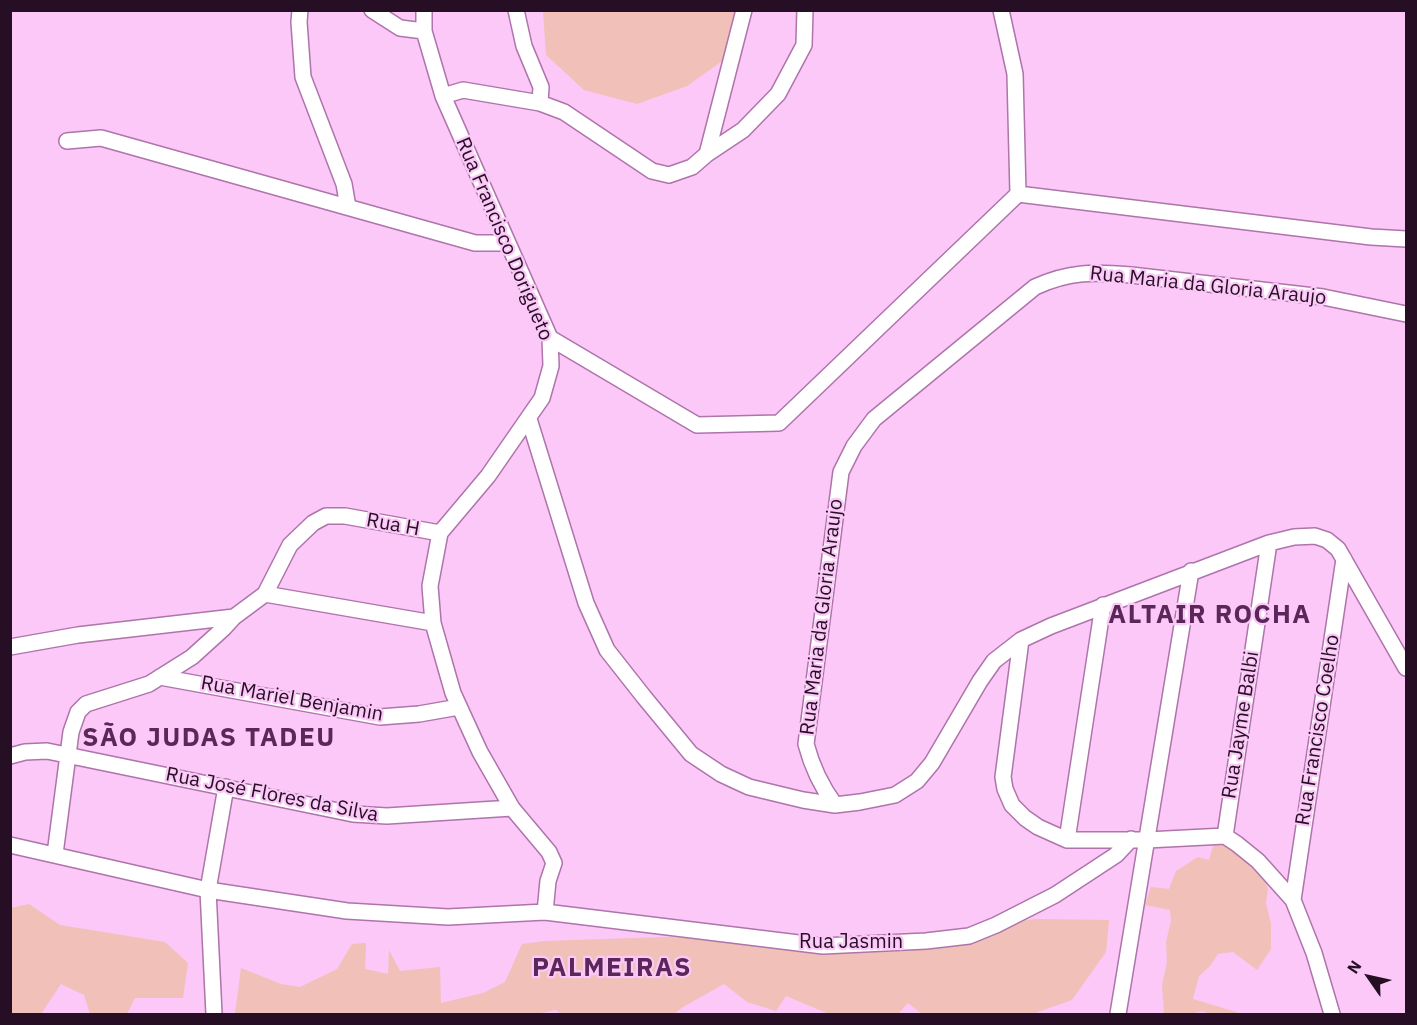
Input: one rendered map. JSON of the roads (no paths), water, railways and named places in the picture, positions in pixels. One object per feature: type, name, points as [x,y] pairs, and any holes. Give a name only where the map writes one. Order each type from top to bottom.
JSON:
[{"type":"street","points":[[300,10],[300,59],[303,77],[344,184],[348,207]]},
{"type":"street","points":[[372,10],[400,28],[424,31]]},
{"type":"street","name":"Rua Francisco Dorigueto","points":[[424,10],[424,31],[443,96],[550,338],[551,366],[542,398],[529,419],[488,476],[440,533]]},
{"type":"street","points":[[516,10],[524,46],[541,87],[540,103]]},
{"type":"street","points":[[707,154],[744,10]]},
{"type":"street","points":[[443,96],[463,90],[540,103],[564,112],[652,171],[669,175],[693,167],[707,154],[743,130],[778,94],[804,45],[805,10]]},
{"type":"street","points":[[550,338],[697,425],[779,423],[1018,194],[1015,74],[1001,10]]},
{"type":"street","points":[[67,141],[101,138],[475,243],[508,243]]},
{"type":"street","points":[[1018,194],[1371,237],[1407,239]]},
{"type":"street","name":"Rua Maria da Gloria Araujo","points":[[835,805],[822,788],[812,766],[806,744],[841,472],[854,446],[874,419],[1035,287],[1056,277],[1076,273],[1100,272],[1131,275],[1323,297],[1407,314]]},
{"type":"street","points":[[529,419],[586,603],[608,650],[644,698],[692,754],[721,774],[749,787],[835,805],[895,795],[917,781],[932,763],[994,661],[1021,640],[1191,571],[1269,543],[1294,537],[1315,536],[1327,540],[1338,549],[1407,668]]},
{"type":"street","name":"Rua H","points":[[265,594],[290,545],[314,523],[326,516],[345,516],[440,533]]},
{"type":"street","points":[[440,533],[430,586],[433,623],[453,693],[480,752],[512,808],[549,852],[554,863],[548,881],[545,912]]},
{"type":"street","name":"Rua Jayme Balbi","points":[[1225,836],[1269,543]]},
{"type":"street","name":"Rua Francisco Coelho","points":[[1293,900],[1344,559]]},
{"type":"street","points":[[1118,1014],[1191,571]]},
{"type":"street","points":[[56,854],[71,732],[78,712],[86,704],[149,684],[192,657],[234,617],[265,594],[433,623]]},
{"type":"street","points":[[1067,840],[1103,605]]},
{"type":"street","points":[[10,647],[78,635],[234,617]]},
{"type":"street","points":[[1021,640],[1003,777],[1012,805],[1024,818],[1038,827],[1067,840],[1147,840],[1225,836],[1238,844],[1258,861],[1293,900],[1314,953],[1332,1014]]},
{"type":"street","name":"Rua Mariel Benjamin","points":[[160,677],[380,717],[459,707]]},
{"type":"street","name":"Rua José Flores da Silva","points":[[10,756],[25,752],[47,751],[353,813],[387,816],[512,808]]},
{"type":"street","points":[[213,1014],[208,890],[226,787]]},
{"type":"street","name":"Rua Jasmin","points":[[10,845],[208,890],[347,911],[448,917],[545,912],[824,946],[969,936],[1055,895],[1116,855],[1131,839]]},
{"type":"district","name":"ALTAIR ROCHA","points":[[1210,615]]},
{"type":"district","name":"SÃO JUDAS TADEU","points":[[209,738]]},
{"type":"district","name":"PALMEIRAS","points":[[612,968]]}]
